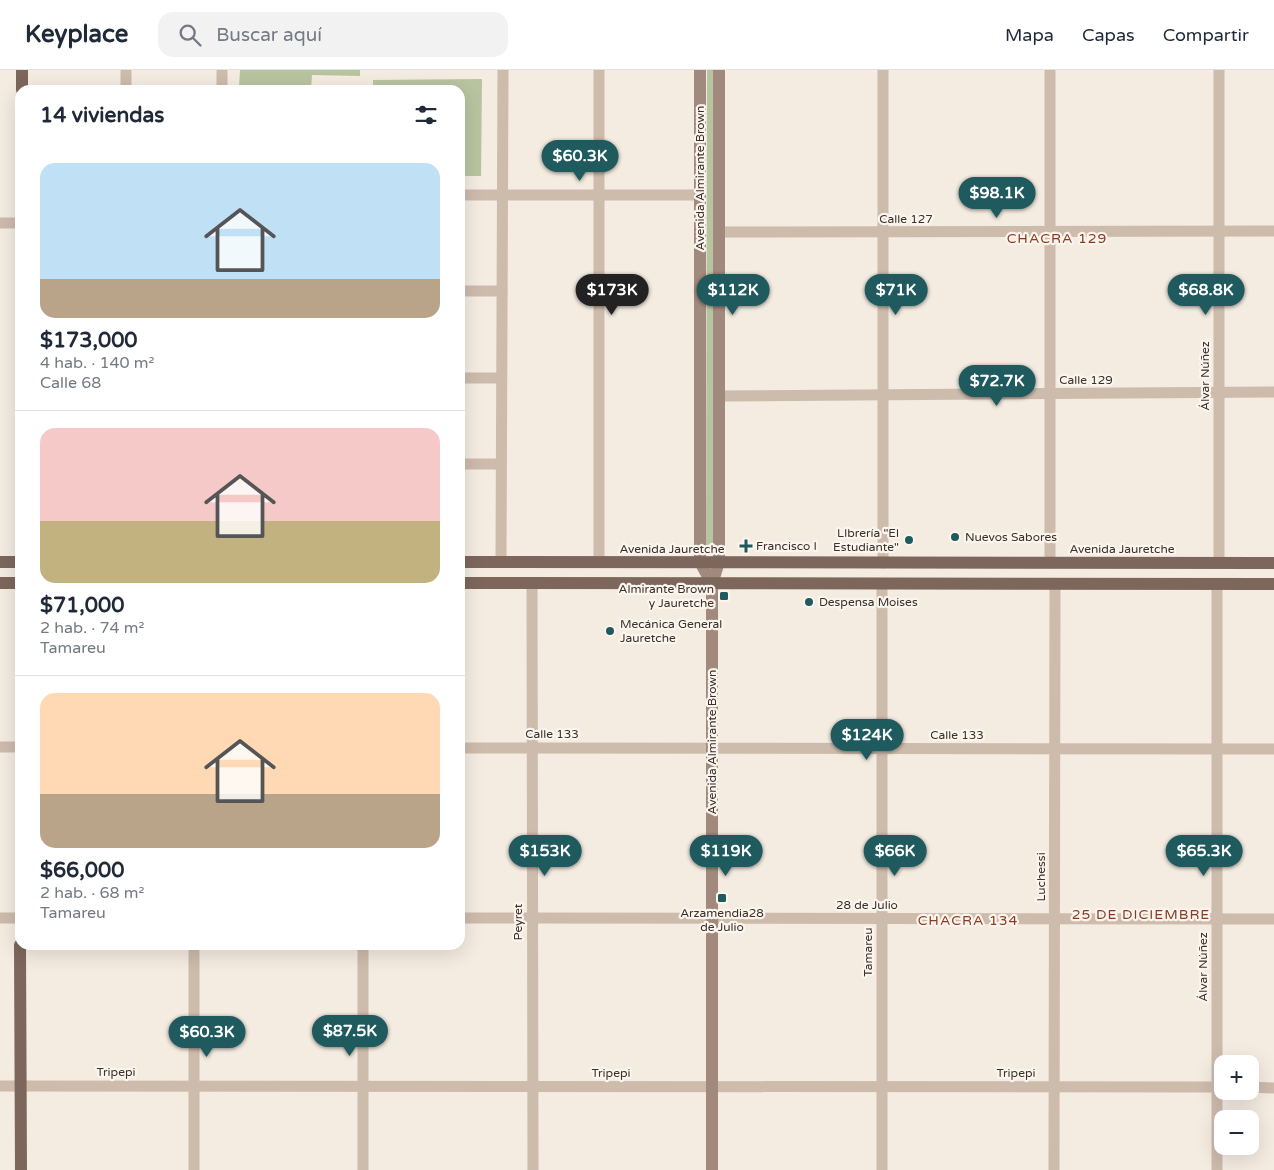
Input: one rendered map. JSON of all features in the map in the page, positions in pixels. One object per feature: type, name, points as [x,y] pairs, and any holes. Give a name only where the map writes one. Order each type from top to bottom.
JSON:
[{"type":"main road","points":[[22,70],[22,85]]},
{"type":"main road","name":"Avenida Almirante Brown","points":[[700,70],[700,562],[712,584]]},
{"type":"main road","name":"Avenida Almirante Brown","points":[[712,1170],[712,584],[719,562],[719,70]]},
{"type":"main road","points":[[0,562],[15,562]]},
{"type":"main road","name":"Avenida Jauretche","points":[[465,562],[1274,563]]},
{"type":"main road","points":[[0,583],[15,583]]},
{"type":"main road","points":[[465,583],[1274,584]]},
{"type":"main road","points":[[20,950],[21,1170]]},
{"type":"street","points":[[126,70],[126,85]]},
{"type":"street","points":[[222,70],[222,85]]},
{"type":"street","points":[[501,562],[503,70]]},
{"type":"street","points":[[599,70],[599,562]]},
{"type":"street","points":[[883,70],[883,563]]},
{"type":"street","points":[[1050,70],[1050,563]]},
{"type":"street","name":"Álvar Núñez","points":[[1219,70],[1219,563]]},
{"type":"street","points":[[465,196],[700,195]]},
{"type":"street","points":[[0,223],[15,223]]},
{"type":"street","name":"Calle 127","points":[[719,232],[1274,231]]},
{"type":"street","points":[[465,291],[502,291]]},
{"type":"street","points":[[465,378],[502,378]]},
{"type":"street","name":"Calle 129","points":[[719,396],[1274,392]]},
{"type":"street","points":[[465,464],[501,464]]},
{"type":"street","name":"Peyret","points":[[532,584],[532,1170]]},
{"type":"street","name":"Tamareu","points":[[882,584],[882,1170]]},
{"type":"street","name":"Luchessi","points":[[1054,1170],[1055,584]]},
{"type":"street","name":"Álvar Núñez","points":[[1217,584],[1217,919],[1219,1055]]},
{"type":"street","points":[[0,747],[15,747]]},
{"type":"street","name":"Calle 133","points":[[465,748],[1274,749]]},
{"type":"street","points":[[0,918],[15,918]]},
{"type":"street","name":"28 de Julio","points":[[465,918],[1274,919]]},
{"type":"street","points":[[194,950],[194,1170]]},
{"type":"street","points":[[363,950],[363,1170]]},
{"type":"street","name":"Tripepi","points":[[0,1086],[1214,1088]]},
{"type":"street","points":[[1259,1088],[1274,1088]]},
{"type":"street","name":"Álvar Núñez","points":[[1217,1170],[1220,1100]]},
{"type":"green space","points":[[240,70],[360,70],[360,76],[312,75],[311,85],[239,85]]},
{"type":"green space","points":[[707,70],[714,70],[714,552],[706,551]]},
{"type":"green space","points":[[482,79],[481,176],[465,176],[465,85],[373,85],[373,80]]},
{"type":"place","name":"Nuevos Sabores","points":[[955,537]]},
{"type":"place","name":"LIbrería \"El Estudiante\"","points":[[909,540]]},
{"type":"place","name":"Francisco I","points":[[746,546]]},
{"type":"place","name":"Almirante Brown y Jauretche","points":[[724,596]]},
{"type":"place","name":"Despensa Moises","points":[[809,602]]},
{"type":"place","name":"Mecánica General Jauretche","points":[[610,631]]},
{"type":"place","name":"Arzamendia28 de Julio","points":[[722,898]]},
{"type":"district","name":"CHACRA 129","points":[[1057,238]]},
{"type":"district","name":"25 DE DICIEMBRE","points":[[1141,914]]},
{"type":"district","name":"CHACRA 134","points":[[968,920]]}]
